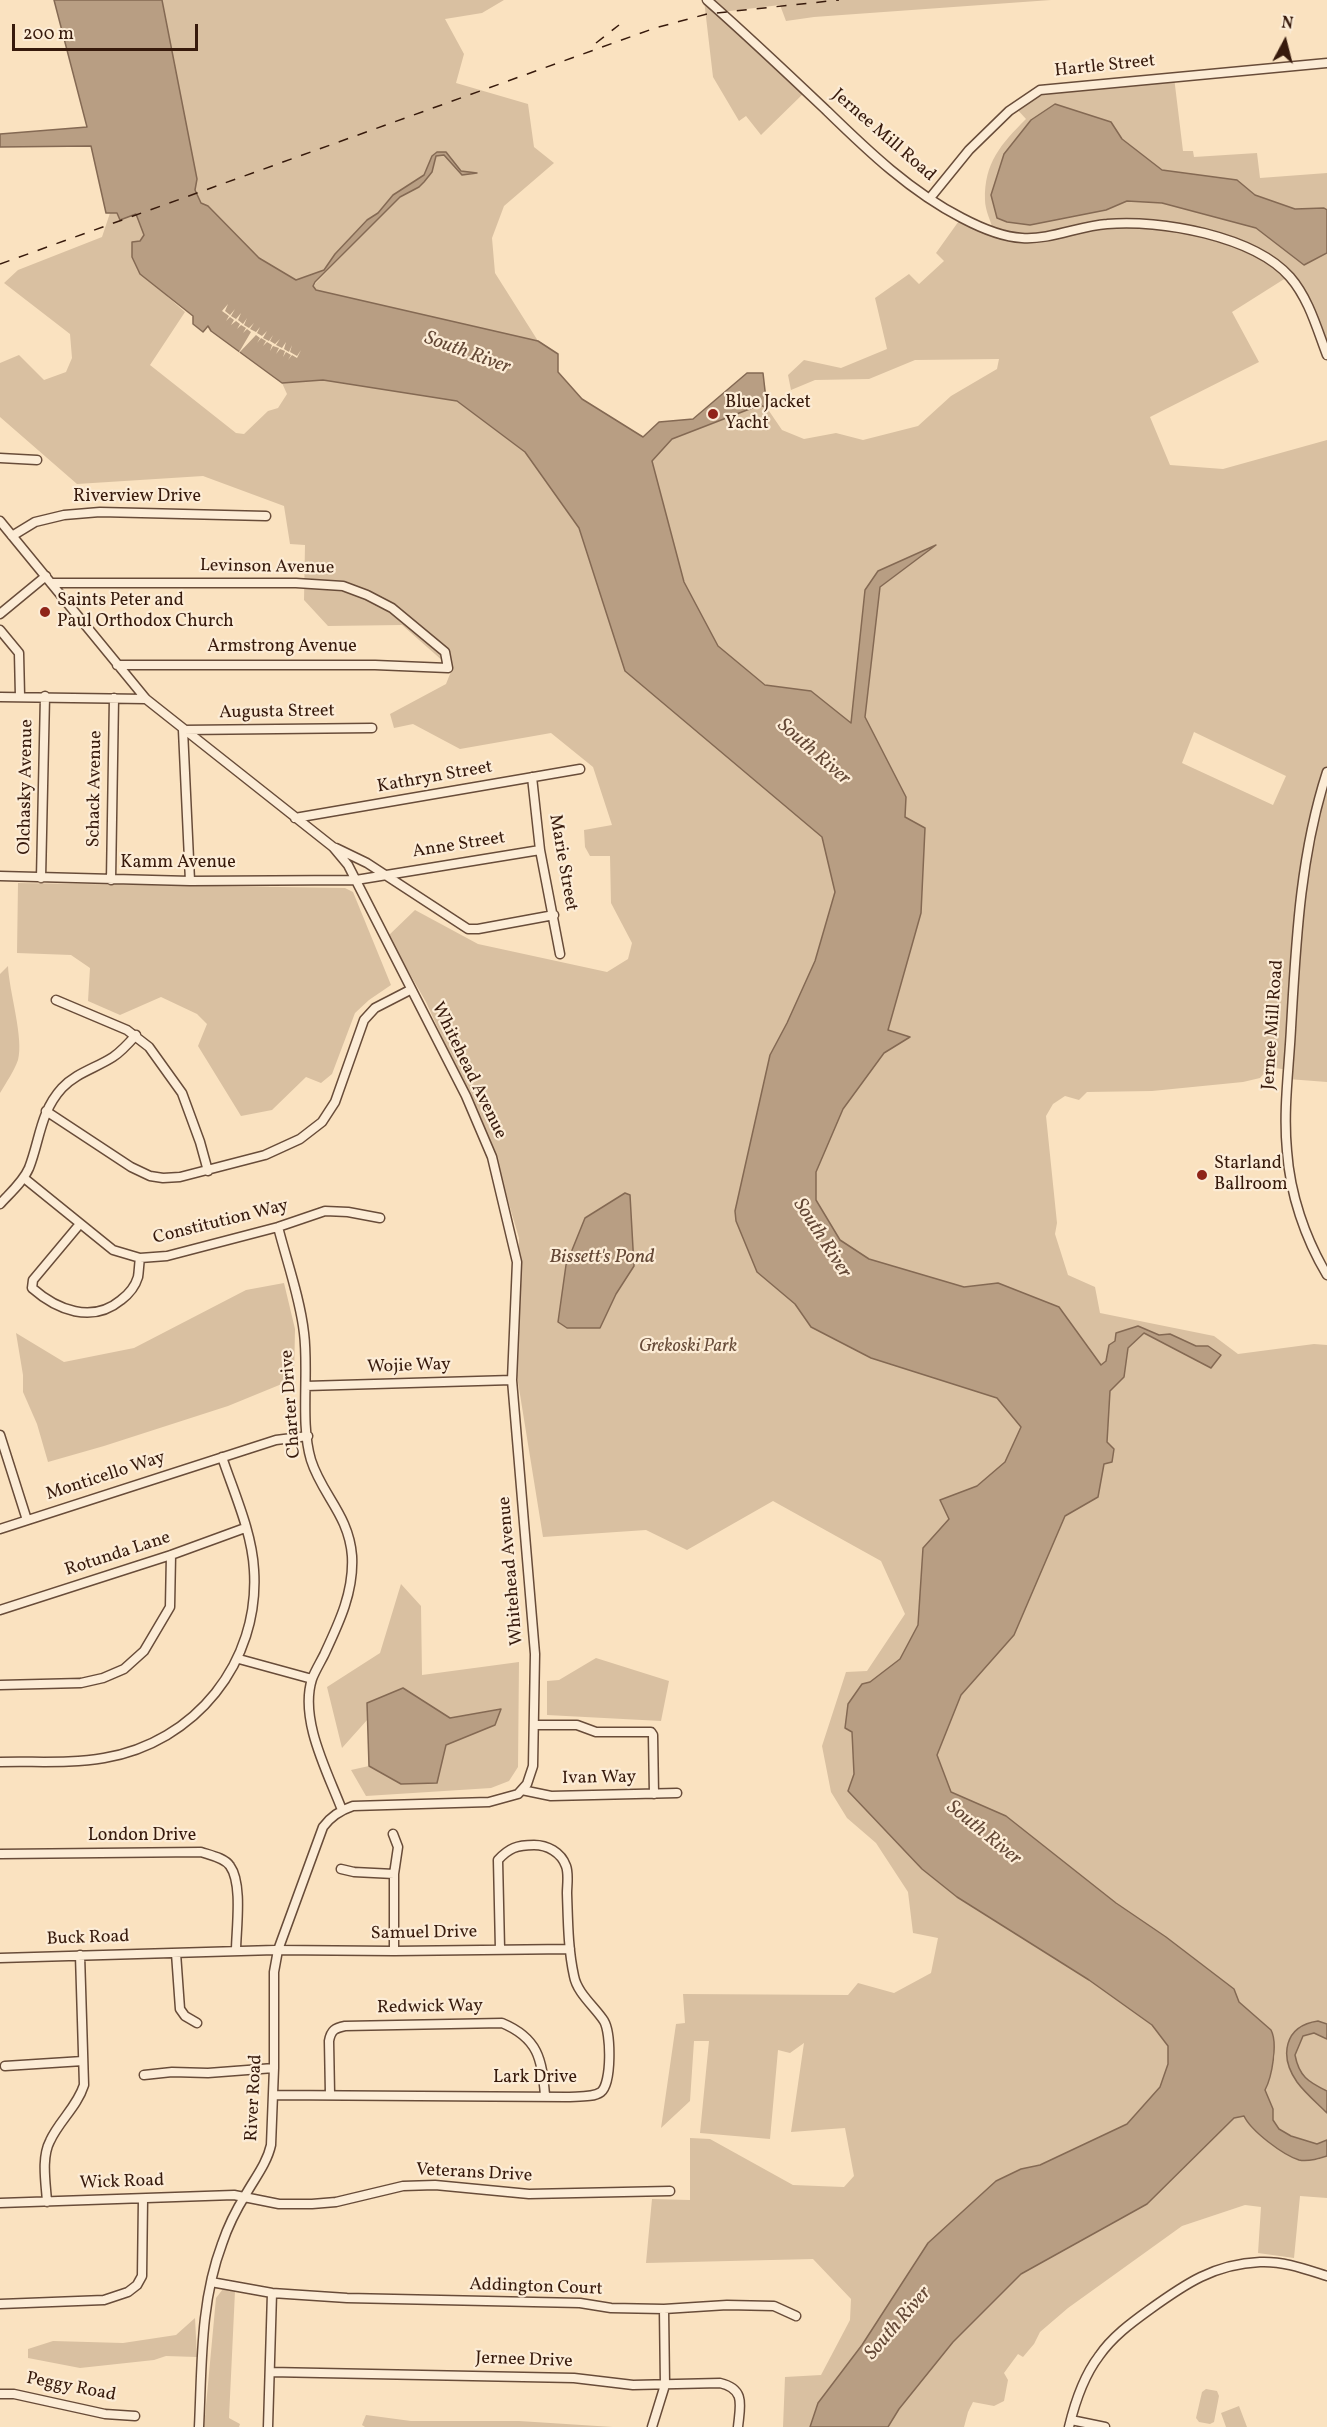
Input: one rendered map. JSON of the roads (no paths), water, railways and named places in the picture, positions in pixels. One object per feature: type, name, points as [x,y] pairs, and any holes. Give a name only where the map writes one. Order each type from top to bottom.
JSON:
[{"type":"street","name":"Jernee Mill Road","points":[[707,0],[868,151],[930,198],[984,229],[1023,238],[1107,224],[1150,224],[1179,228],[1242,246],[1269,260],[1289,276],[1308,307],[1327,355]]},
{"type":"street","name":"Hartle Street","points":[[930,198],[969,150],[1009,111],[1040,90],[1327,63]]},
{"type":"street","points":[[0,458],[37,460]]},
{"type":"street","name":"Riverview Drive","points":[[12,536],[35,522],[64,515],[100,512],[266,516]]},
{"type":"street","name":"Whitehead Avenue","points":[[0,521],[146,699],[333,846],[356,880],[466,1096],[492,1157],[517,1262],[512,1380],[535,1654],[533,1766],[527,1784],[522,1790]]},
{"type":"street","points":[[0,614],[49,579]]},
{"type":"street","name":"Levinson Avenue","points":[[49,579],[296,583],[343,586],[392,608],[445,652],[448,668]]},
{"type":"street","points":[[0,630],[19,653],[20,696]]},
{"type":"street","name":"Armstrong Avenue","points":[[117,665],[375,665],[448,668]]},
{"type":"street","name":"Olchasky Avenue","points":[[42,878],[45,696]]},
{"type":"street","points":[[0,697],[146,699]]},
{"type":"street","name":"Schack Avenue","points":[[111,880],[114,698]]},
{"type":"street","name":"Augusta Street","points":[[183,730],[372,728]]},
{"type":"street","points":[[183,730],[190,881]]},
{"type":"street","name":"Kathryn Street","points":[[295,818],[580,769]]},
{"type":"street","name":"Jernee Mill Road","points":[[1327,772],[1314,813],[1302,886],[1286,1109],[1287,1150],[1295,1198],[1308,1238],[1327,1275]]},
{"type":"street","name":"Marie Street","points":[[532,777],[540,850],[560,954]]},
{"type":"street","points":[[333,846],[367,863],[468,929],[554,915]]},
{"type":"street","name":"Anne Street","points":[[356,880],[540,850]]},
{"type":"street","name":"Kamm Avenue","points":[[0,876],[190,881],[356,880]]},
{"type":"street","points":[[46,1111],[131,1167],[150,1176],[180,1177],[265,1155],[300,1139],[322,1122],[335,1102],[364,1020],[375,1008],[411,990]]},
{"type":"street","points":[[56,1000],[136,1035],[149,1047],[182,1093],[208,1171]]},
{"type":"street","points":[[0,1204],[24,1178],[46,1111],[63,1087],[81,1073],[113,1057],[136,1035]]},
{"type":"street","name":"Constitution Way","points":[[24,1178],[112,1250],[140,1258],[167,1256],[278,1227],[325,1211],[348,1212],[380,1218]]},
{"type":"street","points":[[79,1225],[33,1280],[32,1288],[56,1306],[71,1312],[87,1313],[115,1305],[130,1293],[137,1278],[140,1258]]},
{"type":"street","name":"Charter Drive","points":[[278,1227],[301,1313],[304,1333],[311,1459],[340,1512],[349,1536],[352,1556],[351,1582],[345,1611],[312,1680],[310,1710],[315,1740],[342,1810]]},
{"type":"street","name":"Wojie Way","points":[[306,1386],[512,1380]]},
{"type":"street","points":[[0,1435],[27,1520]]},
{"type":"street","name":"Monticello Way","points":[[0,1529],[285,1437],[308,1436]]},
{"type":"street","points":[[0,1762],[88,1760],[140,1749],[178,1730],[222,1686],[239,1659],[255,1597],[252,1555],[222,1457]]},
{"type":"street","name":"Rotunda Lane","points":[[0,1610],[171,1555],[245,1528]]},
{"type":"street","points":[[0,1685],[81,1683],[103,1678],[124,1669],[144,1651],[170,1607],[171,1555]]},
{"type":"street","points":[[239,1659],[312,1680]]},
{"type":"street","points":[[534,1725],[577,1725],[596,1732],[651,1732],[653,1735],[654,1794]]},
{"type":"street","points":[[342,1810],[353,1806],[489,1802],[505,1800],[522,1790]]},
{"type":"street","name":"Ivan Way","points":[[522,1790],[551,1796],[677,1792]]},
{"type":"street","name":"River Road","points":[[199,2427],[204,2332],[210,2285],[225,2235],[244,2196],[268,2156],[271,2145],[274,1972],[278,1950],[323,1827],[342,1810]]},
{"type":"street","points":[[393,1834],[398,1847],[394,1874],[394,1951]]},
{"type":"street","name":"Lark Drive","points":[[273,2095],[566,2097],[596,2095],[606,2087],[609,2035],[604,2022],[575,1982],[570,1949],[566,1867],[557,1852],[541,1845],[523,1845],[508,1849],[498,1860],[500,1949]]},
{"type":"street","name":"London Drive","points":[[0,1854],[201,1852],[217,1857],[230,1865],[235,1878],[236,1951]]},
{"type":"street","points":[[341,1869],[394,1874]]},
{"type":"street","name":"Samuel Drive","points":[[278,1950],[570,1949]]},
{"type":"street","points":[[236,1951],[278,1950]]},
{"type":"street","name":"Buck Road","points":[[0,1958],[236,1951]]},
{"type":"street","points":[[176,1953],[180,2009],[185,2016],[197,2023]]},
{"type":"street","points":[[47,2202],[45,2167],[49,2143],[80,2098],[84,2085],[80,1955]]},
{"type":"street","name":"Redwick Way","points":[[330,2094],[329,2041],[331,2033],[336,2028],[502,2023],[519,2030],[539,2055],[544,2096]]},
{"type":"street","points":[[5,2066],[83,2061]]},
{"type":"street","points":[[144,2075],[274,2068]]},
{"type":"street","name":"Veterans Drive","points":[[244,2196],[279,2204],[312,2204],[336,2202],[403,2187],[435,2185],[529,2194],[670,2191]]},
{"type":"street","name":"Wick Road","points":[[0,2204],[244,2196]]},
{"type":"street","points":[[0,2304],[104,2300],[128,2292],[137,2285],[142,2276],[143,2199]]},
{"type":"street","points":[[1105,2427],[1070,2423],[1083,2383],[1100,2354],[1124,2329],[1192,2280],[1228,2266],[1260,2262],[1287,2264],[1327,2276]]},
{"type":"street","name":"Addington Court","points":[[210,2285],[258,2295],[272,2293],[347,2298],[561,2302],[611,2308],[774,2306],[796,2316]]},
{"type":"street","points":[[268,2427],[272,2293]]},
{"type":"street","points":[[652,2427],[665,2385],[664,2309]]},
{"type":"street","name":"Jernee Drive","points":[[270,2372],[574,2378],[614,2384],[720,2383],[729,2385],[739,2394],[741,2400],[738,2427]]},
{"type":"street","name":"Peggy Road","points":[[0,2394],[25,2396],[105,2414],[135,2416]]},
{"type":"water","name":"South River","points":[[54,0],[162,0],[197,179],[195,190],[201,203],[208,206],[259,258],[296,280],[324,270],[335,254],[367,220],[378,213],[393,195],[424,175],[432,156],[437,152],[446,152],[461,171],[477,173],[462,175],[444,155],[436,156],[432,172],[424,182],[400,197],[315,282],[313,286],[316,290],[538,341],[558,354],[558,372],[582,399],[643,437],[659,422],[693,419],[747,373],[763,373],[767,408],[760,405],[672,439],[652,461],[684,582],[718,646],[765,685],[811,691],[851,723],[865,590],[878,571],[936,545],[880,587],[865,717],[906,797],[905,817],[925,828],[921,913],[888,1030],[910,1037],[884,1053],[843,1109],[816,1172],[816,1200],[840,1240],[869,1259],[964,1287],[998,1283],[1059,1307],[1101,1365],[1106,1361],[1109,1345],[1115,1341],[1116,1333],[1138,1326],[1159,1335],[1170,1334],[1196,1346],[1208,1346],[1221,1355],[1211,1368],[1144,1333],[1128,1348],[1124,1377],[1110,1391],[1107,1442],[1114,1449],[1112,1462],[1104,1464],[1098,1497],[1065,1516],[1014,1635],[961,1695],[937,1755],[951,1792],[1006,1816],[1116,1903],[1166,1937],[1234,1989],[1239,2002],[1271,2030],[1273,2036],[1273,2060],[1265,2090],[1273,2109],[1273,2120],[1279,2129],[1291,2136],[1317,2144],[1327,2140],[1327,2156],[1306,2161],[1299,2160],[1276,2148],[1260,2135],[1244,2116],[1234,2118],[1147,2204],[1021,2274],[953,2342],[899,2409],[888,2427],[810,2427],[818,2403],[862,2345],[928,2243],[996,2181],[1021,2169],[1040,2165],[1127,2124],[1160,2087],[1168,2064],[1168,2046],[1152,2025],[1089,1980],[957,1897],[922,1869],[848,1791],[854,1774],[852,1732],[845,1728],[848,1704],[862,1684],[870,1682],[900,1659],[918,1625],[923,1548],[949,1519],[940,1500],[977,1486],[1005,1462],[1021,1427],[997,1398],[871,1358],[811,1327],[795,1304],[757,1272],[736,1221],[735,1211],[770,1055],[815,961],[835,892],[822,837],[625,671],[579,528],[525,452],[457,401],[323,380],[282,383],[211,331],[208,326],[203,332],[193,324],[193,316],[140,274],[132,257],[132,242],[140,241],[144,235],[136,214],[120,220],[117,213],[106,213],[91,146],[0,147],[0,134],[87,127]]},
{"type":"water","points":[[1055,104],[1111,122],[1122,139],[1162,170],[1237,180],[1255,195],[1295,209],[1324,208],[1327,210],[1327,253],[1304,265],[1256,228],[1162,203],[1127,201],[1106,210],[1030,225],[1007,222],[997,218],[991,195],[1004,154],[1031,120]]},
{"type":"water","name":"Bissett's Pond","points":[[625,1193],[630,1195],[634,1266],[616,1294],[600,1328],[567,1328],[558,1322],[566,1265],[585,1218]]},
{"type":"water","points":[[403,1688],[450,1718],[501,1709],[495,1725],[446,1745],[437,1783],[401,1784],[369,1766],[367,1703]]},
{"type":"water","points":[[1318,2021],[1327,2024],[1327,2039],[1314,2033],[1303,2036],[1295,2055],[1305,2078],[1327,2091],[1327,2113],[1297,2082],[1291,2072],[1287,2053],[1288,2044],[1298,2029]]},
{"type":"railway","points":[[0,264],[655,28],[707,14],[839,0]]},
{"type":"railway","points":[[596,43],[619,25]]},
{"type":"place","name":"Blue Jacket Yacht","points":[[713,414]]},
{"type":"place","name":"Saints Peter and Paul Orthodox Church","points":[[45,612]]},
{"type":"place","name":"Starland Ballroom","points":[[1202,1175]]},
{"type":"park label","name":"Grekoski Park","points":[[688,1348]]}]
